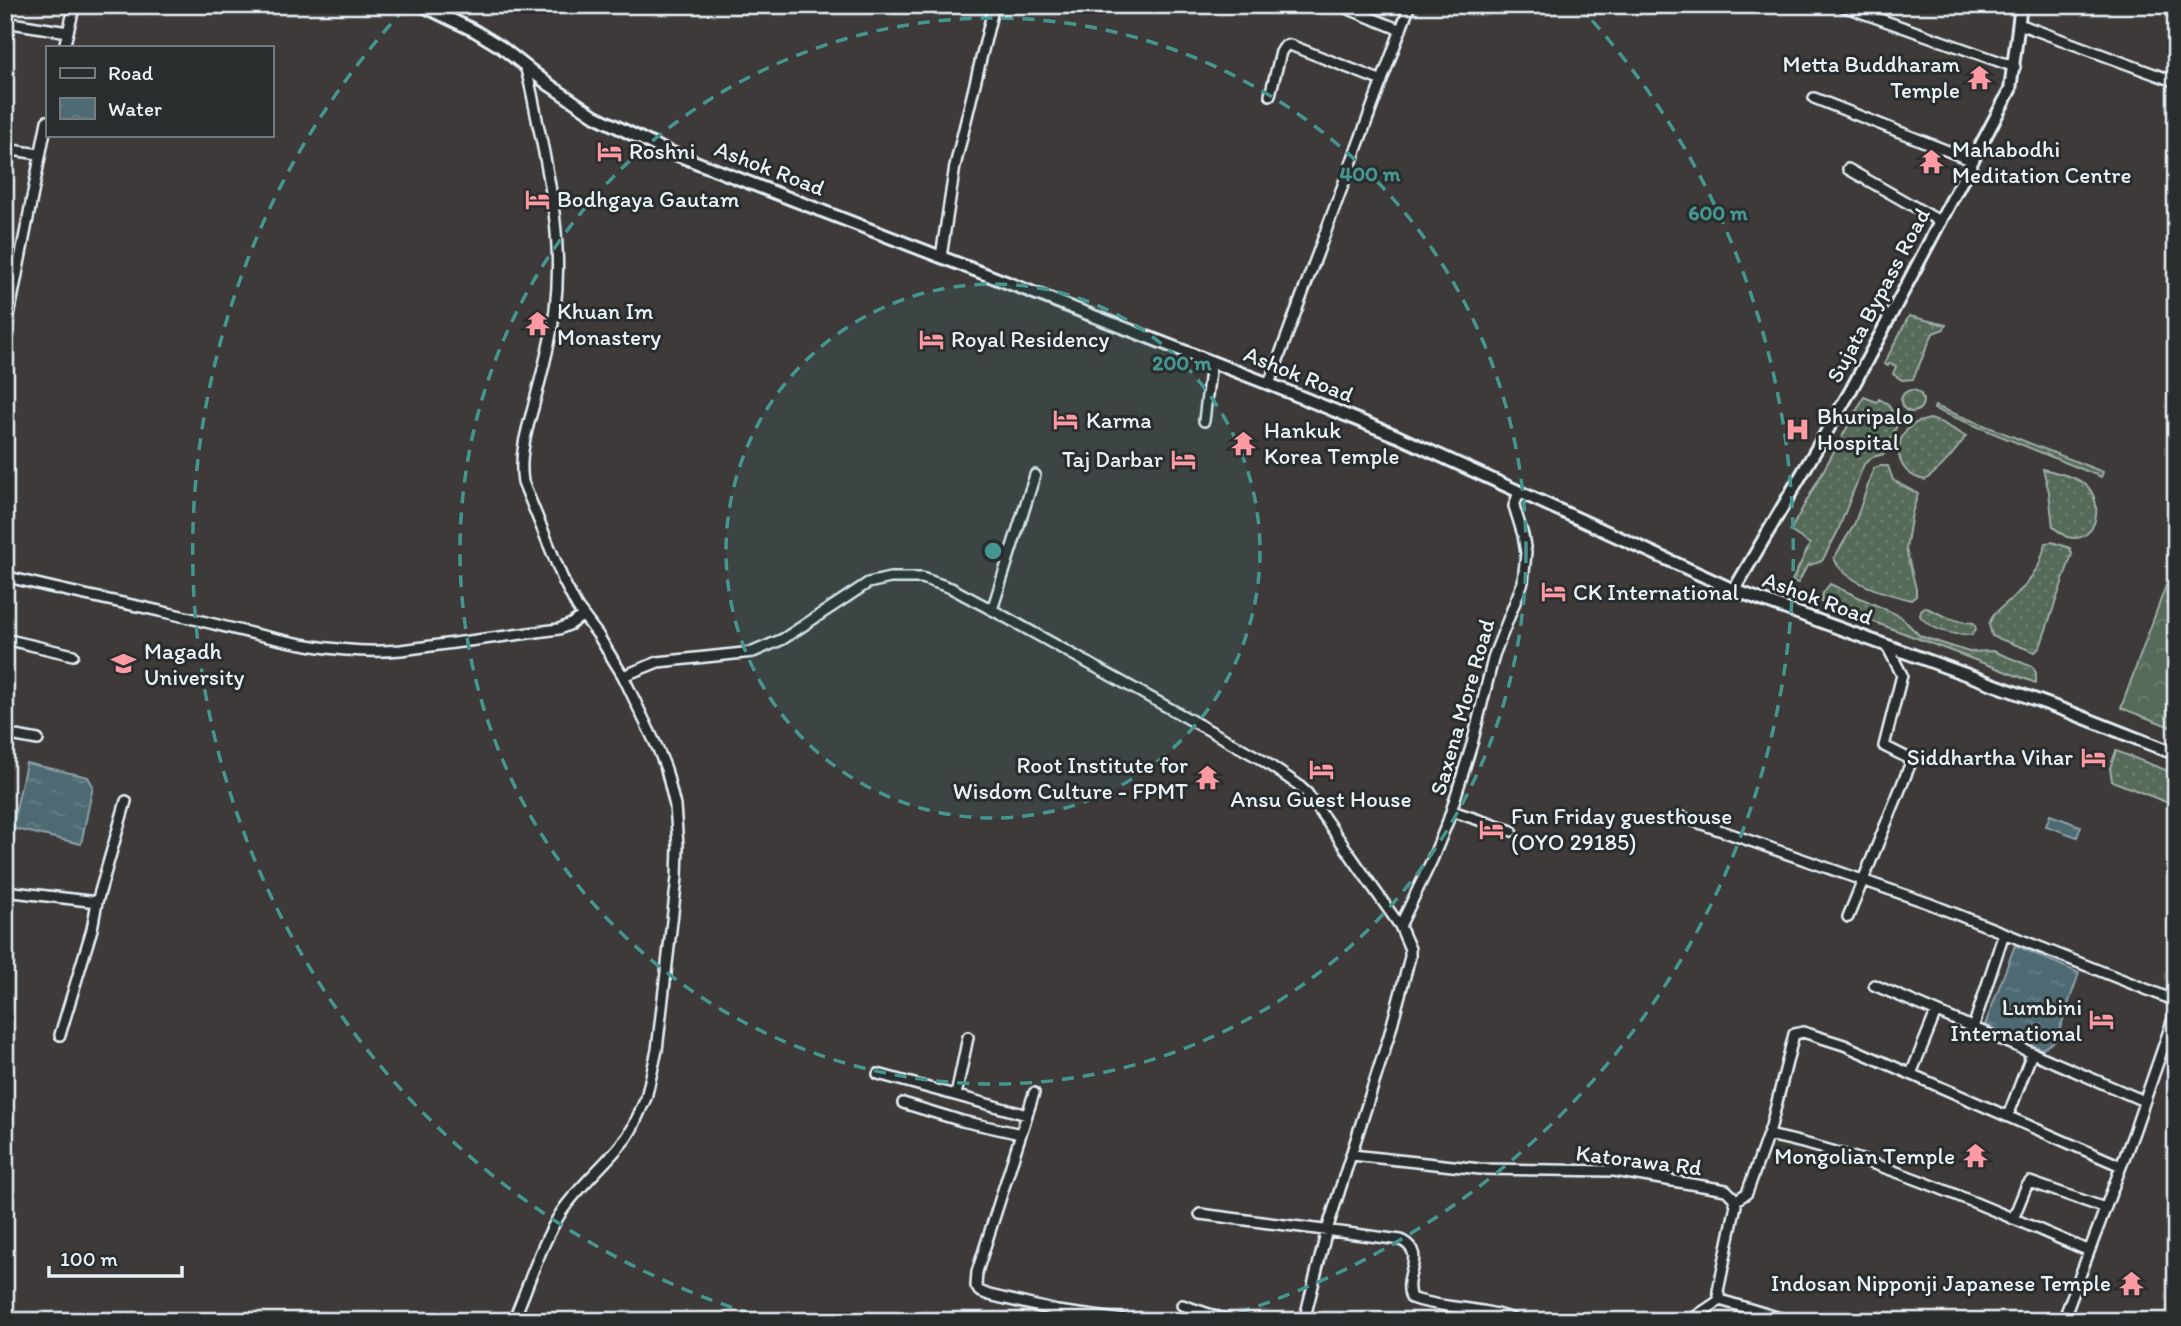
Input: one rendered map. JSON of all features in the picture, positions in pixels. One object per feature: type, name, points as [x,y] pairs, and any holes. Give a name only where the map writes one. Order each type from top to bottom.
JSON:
[{"type":"street","points":[[64,46],[75,5]]},
{"type":"street","name":"Ashok Road","points":[[421,5],[501,47],[594,116],[662,149],[1397,436],[1734,590],[2176,754]]},
{"type":"street","points":[[941,257],[955,166],[995,5]]},
{"type":"street","points":[[1335,5],[1401,30]]},
{"type":"street","points":[[1269,384],[1409,5]]},
{"type":"street","points":[[1840,5],[2015,66]]},
{"type":"street","name":"Sujata Bypass Road","points":[[1734,590],[1851,390],[2010,90],[2021,5]]},
{"type":"street","points":[[5,22],[68,32]]},
{"type":"street","points":[[2019,24],[2176,82]]},
{"type":"street","points":[[1269,96],[1281,52],[1285,46],[1290,45],[1382,81]]},
{"type":"street","points":[[513,1321],[539,1255],[562,1212],[619,1147],[633,1127],[646,1098],[654,1067],[677,878],[677,818],[673,793],[662,759],[623,676],[558,571],[526,492],[521,470],[526,433],[550,339],[556,281],[556,229],[551,183],[525,66]]},
{"type":"street","points":[[1814,98],[1973,162]]},
{"type":"street","points":[[5,336],[9,299],[46,125]]},
{"type":"street","points":[[5,149],[39,154]]},
{"type":"street","points":[[1849,169],[1941,222]]},
{"type":"street","points":[[1203,421],[1211,362]]},
{"type":"street","points":[[992,610],[1035,475]]},
{"type":"street","name":"Saxena More Road","points":[[1400,926],[1452,811],[1494,655],[1523,582],[1523,535],[1514,506],[1519,492]]},
{"type":"street","points":[[5,576],[283,640],[345,650],[401,650],[559,629],[583,615]]},
{"type":"street","points":[[623,676],[658,662],[737,654],[769,646],[868,583],[877,580],[906,577],[934,581],[1210,730],[1297,784],[1314,803],[1400,926],[1410,948],[1389,1036],[1327,1230],[1304,1321]]},
{"type":"street","points":[[5,639],[73,655]]},
{"type":"street","points":[[1848,917],[1912,760],[1884,746],[1902,675],[1888,646]]},
{"type":"street","points":[[5,734],[38,740]]},
{"type":"street","points":[[60,1035],[126,801]]},
{"type":"street","points":[[1452,811],[1512,831]]},
{"type":"street","points":[[1679,816],[1928,903],[2176,1001]]},
{"type":"street","points":[[5,891],[97,902]]},
{"type":"street","points":[[1973,1028],[2004,933]]},
{"type":"street","points":[[1874,985],[2144,1101]]},
{"type":"street","points":[[1912,1074],[1936,1012]]},
{"type":"street","points":[[2063,1321],[2175,1013]]},
{"type":"street","points":[[1720,1300],[1718,1291],[1735,1216],[1735,1201],[1747,1193],[1768,1135],[1794,1034],[1804,1032],[1844,1045],[2121,1166]]},
{"type":"street","points":[[956,1096],[968,1037]]},
{"type":"street","points":[[2007,1116],[2032,1053]]},
{"type":"street","points":[[878,1074],[1027,1115]]},
{"type":"street","points":[[1034,1093],[977,1272],[976,1286],[979,1291],[989,1295],[1037,1307],[1131,1321]]},
{"type":"street","points":[[903,1103],[962,1121],[1021,1133]]},
{"type":"street","points":[[1768,1135],[1817,1145],[1912,1177],[2089,1251]]},
{"type":"street","name":"Katorawa Rd","points":[[1352,1155],[1480,1168],[1614,1171],[1726,1190],[1735,1201]]},
{"type":"street","points":[[2013,1219],[2030,1182],[2105,1208]]},
{"type":"street","points":[[1200,1214],[1401,1240],[1411,1245],[1415,1254],[1408,1285],[1411,1298],[1482,1310],[1517,1321]]},
{"type":"street","points":[[1689,1321],[1720,1300]]},
{"type":"street","points":[[1720,1300],[1790,1321]]},
{"type":"street","points":[[1182,1305],[1230,1321]]},
{"type":"green space","points":[[1909,316],[1946,325],[1944,329],[1933,333],[1913,379],[1902,380],[1893,374],[1896,366],[1884,364]]},
{"type":"green space","points":[[1912,390],[1920,393],[1923,401],[1920,409],[1912,412],[1904,409],[1901,401],[1904,393]]},
{"type":"green space","points":[[1864,397],[1877,402],[1879,399],[1888,404],[1898,423],[1889,449],[1864,464],[1837,533],[1822,561],[1807,566],[1798,583],[1792,581],[1810,544],[1790,531]]},
{"type":"green space","points":[[1935,406],[2103,472],[2101,477],[1934,409]]},
{"type":"green space","points":[[1930,419],[1966,436],[1937,471],[1925,480],[1915,477],[1902,465],[1899,448],[1906,431],[1916,423]]},
{"type":"green space","points":[[1888,466],[1893,480],[1918,494],[1906,549],[1916,589],[1916,596],[1911,600],[1878,591],[1856,581],[1839,567],[1834,558],[1854,525],[1874,468]]},
{"type":"green space","points":[[2043,469],[2076,479],[2089,488],[2094,497],[2096,518],[2086,534],[2078,538],[2067,537],[2053,527]]},
{"type":"green space","points":[[2052,542],[2070,548],[2072,554],[2040,647],[2035,652],[1992,636],[1989,624],[1993,615],[2025,586],[2039,565],[2046,543]]},
{"type":"green space","points":[[2176,558],[2176,729],[2121,708]]},
{"type":"green space","points":[[1830,584],[1900,616],[1920,636],[1969,652],[1993,651],[2033,667],[2036,683],[1821,602],[1823,593]]},
{"type":"green space","points":[[1925,607],[1954,620],[1974,623],[1976,629],[1972,635],[1937,629],[1920,616]]},
{"type":"green space","points":[[2116,751],[2176,774],[2176,800],[2171,804],[2112,781],[2110,768]]},
{"type":"water","points":[[26,763],[88,777],[93,786],[81,844],[12,828]]},
{"type":"water","points":[[2050,815],[2081,826],[2077,837],[2046,826]]},
{"type":"water","points":[[2015,945],[2079,973],[2056,1040],[2042,1049],[1985,1025]]},
{"type":"place","name":"Metta Buddharam Temple","points":[[1980,77]]},
{"type":"place","name":"Roshni","points":[[609,151]]},
{"type":"place","name":"Mahabodhi Meditation Centre","points":[[1932,162]]},
{"type":"place","name":"Bodhgaya Gautam","points":[[537,199]]},
{"type":"place","name":"Khuan Im Monastery","points":[[537,324]]},
{"type":"place","name":"Royal Residency","points":[[931,339]]},
{"type":"place","name":"Karma","points":[[1066,420]]},
{"type":"place","name":"Bhuripalo Hospital","points":[[1797,429]]},
{"type":"place","name":"Hankuk Korea Temple","points":[[1244,443]]},
{"type":"place","name":"Taj Darbar","points":[[1183,459]]},
{"type":"place","name":"CK International","points":[[1553,592]]},
{"type":"place","name":"Magadh University","points":[[124,664]]},
{"type":"place","name":"Siddhartha Vihar","points":[[2093,757]]},
{"type":"place","name":"Ansu Guest House","points":[[1321,769]]},
{"type":"place","name":"Root Institute for Wisdom Culture - FPMT","points":[[1208,778]]},
{"type":"place","name":"Fun Friday guesthouse (OYO 29185)","points":[[1491,829]]},
{"type":"place","name":"Lumbini International","points":[[2102,1020]]},
{"type":"place","name":"Mongolian Temple","points":[[1975,1156]]},
{"type":"place","name":"Indosan Nipponji Japanese Temple","points":[[2131,1283]]}]
